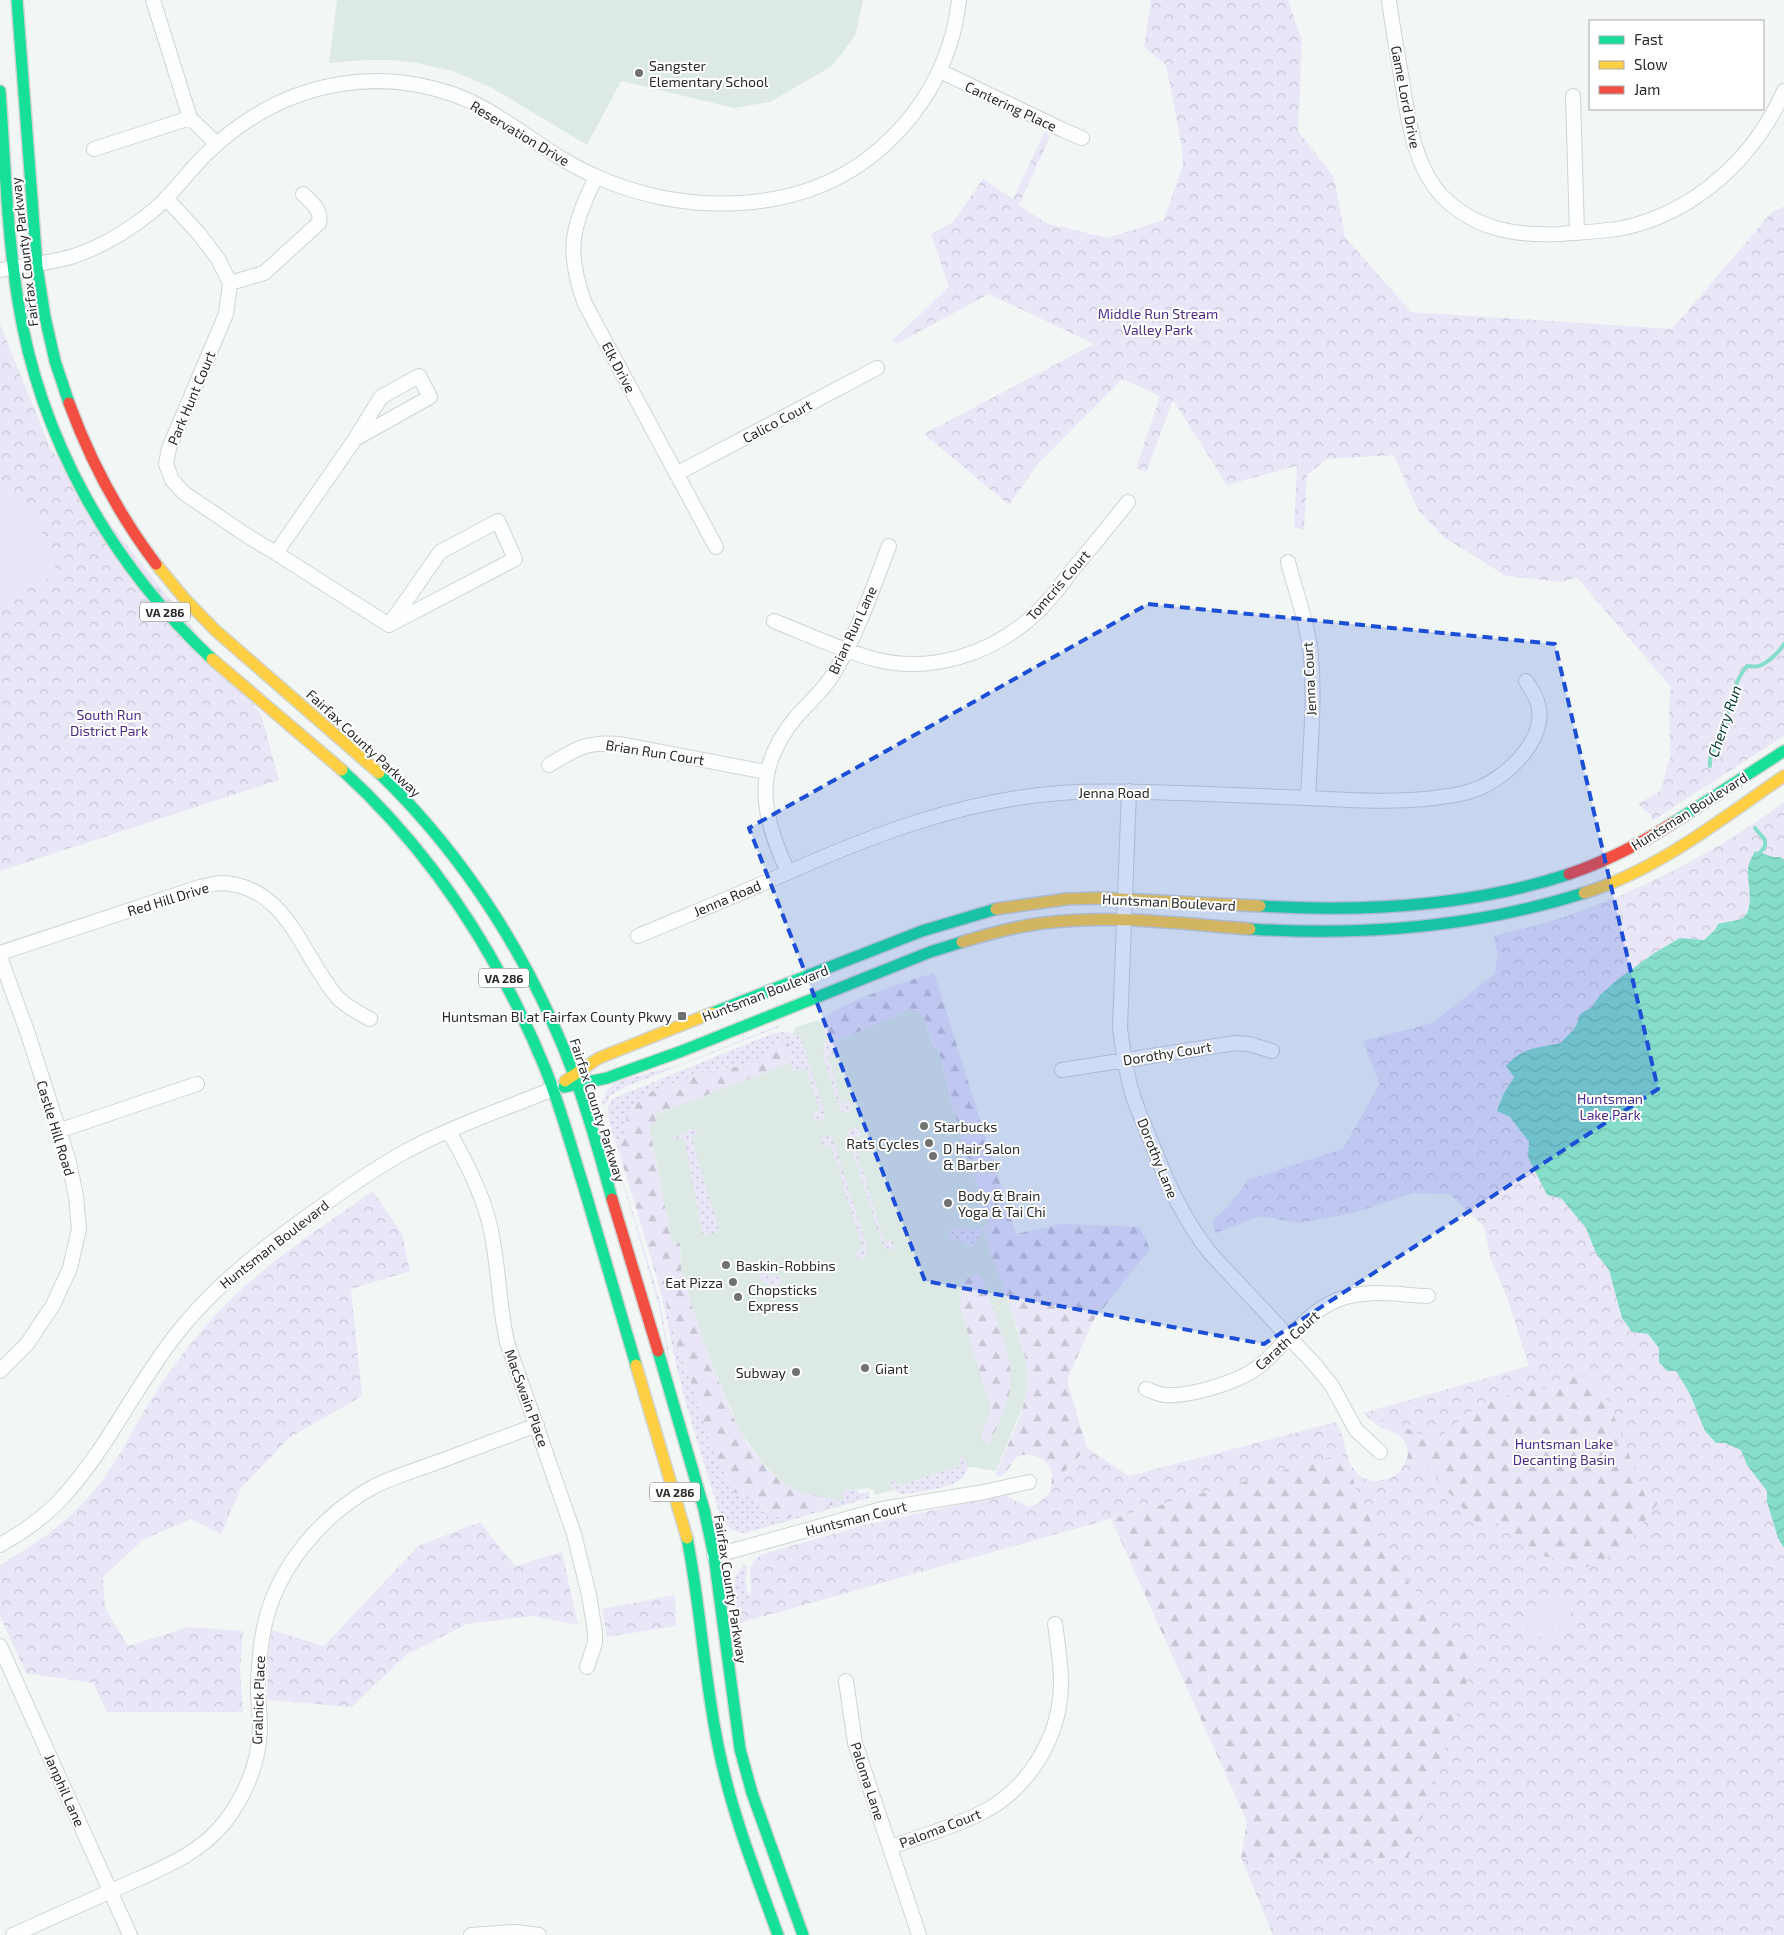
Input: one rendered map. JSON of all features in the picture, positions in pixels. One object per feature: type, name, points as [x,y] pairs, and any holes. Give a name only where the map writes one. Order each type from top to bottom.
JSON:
[{"type":"main road","name":"Fairfax County Parkway","points":[[16,0],[37,263],[44,313],[49,338],[71,409],[101,476],[132,530],[172,584],[207,622],[247,659],[366,761],[412,807],[439,838],[479,891],[518,953],[550,1018],[575,1080],[697,1485],[714,1556],[740,1749],[752,1793],[803,1935]]},
{"type":"main road","name":"Fairfax County Parkway","points":[[0,91],[14,268],[24,334],[37,382],[64,453],[85,496],[108,535],[134,572],[178,626],[229,674],[350,777],[398,826],[426,860],[469,919],[496,962],[529,1028],[553,1089],[686,1534],[694,1576],[710,1703],[718,1749],[737,1819],[778,1935]]},
{"type":"main road","name":"Huntsman Boulevard","points":[[575,1080],[599,1058],[932,928],[977,914],[1035,902],[1067,899],[1124,898],[1270,907],[1366,907],[1462,899],[1538,884],[1592,866],[1642,843],[1784,751]]},
{"type":"main road","name":"Huntsman Boulevard","points":[[553,1089],[575,1080],[607,1078],[682,1051],[930,952],[976,938],[1050,922],[1123,920],[1270,930],[1348,930],[1445,924],[1520,912],[1574,898],[1636,872],[1684,844],[1784,776]]},
{"type":"street","points":[[153,0],[190,118],[217,144]]},
{"type":"street","name":"Reservation Drive","points":[[0,270],[72,256],[105,242],[151,212],[204,156],[246,121],[271,106],[293,96],[320,88],[370,81],[400,82],[428,87],[472,102],[488,110],[566,161],[596,177],[642,192],[695,202],[750,202],[799,193],[844,174],[881,148],[914,114],[940,71],[952,36],[959,0]]},
{"type":"street","name":"Game Lord Drive","points":[[1389,0],[1416,150],[1425,171],[1441,194],[1470,218],[1503,231],[1543,234],[1602,231],[1646,221],[1691,200],[1724,174],[1748,150],[1767,123],[1784,91]]},
{"type":"street","name":"Cantering Place","points":[[940,71],[1018,110],[1082,138]]},
{"type":"street","points":[[1573,96],[1577,232]]},
{"type":"street","points":[[94,149],[190,118]]},
{"type":"street","name":"Elk Drive","points":[[596,177],[580,211],[574,233],[574,259],[578,285],[586,304],[716,547]]},
{"type":"street","points":[[166,198],[205,241],[218,259],[230,283],[264,273],[319,223],[320,216],[317,209],[303,194]]},
{"type":"street","name":"Park Hunt Court","points":[[230,283],[226,314],[169,448],[166,464],[172,480],[184,494],[389,625]]},
{"type":"street","name":"Calico Court","points":[[676,474],[877,368]]},
{"type":"street","points":[[276,552],[355,439],[381,397],[419,376],[430,397],[355,439]]},
{"type":"street","name":"Tomcris Court","points":[[774,621],[846,650],[874,659],[890,662],[922,663],[958,658],[992,645],[1008,636],[1040,610],[1128,502]]},
{"type":"street","points":[[498,521],[515,559],[389,625],[440,552],[498,521]]},
{"type":"street","name":"Brian Run Lane","points":[[788,872],[774,842],[769,825],[765,794],[766,772],[786,730],[824,688],[846,650],[889,546]]},
{"type":"street","name":"Jenna Court","points":[[1288,562],[1311,654],[1313,693],[1308,798]]},
{"type":"street","name":"Jenna Road","points":[[638,936],[898,827],[976,805],[1016,797],[1062,792],[1128,792],[1358,801],[1414,800],[1460,794],[1489,784],[1504,774],[1526,749],[1538,725],[1538,704],[1526,681]]},
{"type":"street","name":"Brian Run Court","points":[[549,764],[586,744],[604,742],[766,772]]},
{"type":"street","name":"Dorothy Lane","points":[[1128,792],[1120,1028],[1132,1094],[1168,1183],[1187,1221],[1210,1254],[1316,1366],[1332,1386],[1356,1430],[1380,1452]]},
{"type":"street","name":"Red Hill Drive","points":[[0,953],[200,887],[221,883],[241,886],[262,894],[276,907],[303,942],[338,998],[352,1009],[370,1019]]},
{"type":"street","name":"Castle Hill Road","points":[[0,957],[28,1034],[69,1162],[76,1196],[79,1229],[70,1268],[53,1305],[27,1344],[0,1371]]},
{"type":"street","name":"Dorothy Court","points":[[1062,1070],[1235,1043],[1249,1044],[1272,1051]]},
{"type":"street","points":[[58,1131],[197,1084]]},
{"type":"street","name":"Huntsman Boulevard","points":[[0,1546],[44,1515],[63,1497],[85,1469],[175,1336],[230,1276],[293,1226],[362,1178],[414,1147],[553,1089]]},
{"type":"street","name":"MacSwain Place","points":[[449,1131],[489,1220],[497,1262],[501,1314],[507,1342],[574,1534],[589,1596],[595,1632],[595,1643],[587,1667]]},
{"type":"street","name":"Carath Court","points":[[1146,1390],[1164,1395],[1182,1394],[1238,1378],[1258,1368],[1321,1309],[1348,1296],[1365,1293],[1428,1296]]},
{"type":"street","name":"Gralnick Place","points":[[13,1935],[181,1859],[196,1850],[216,1832],[240,1800],[249,1782],[255,1762],[259,1737],[259,1657],[264,1626],[279,1585],[298,1554],[332,1516],[356,1497],[373,1487],[537,1425]]},
{"type":"street","name":"Huntsman Court","points":[[714,1556],[882,1509],[984,1492],[1029,1482]]},
{"type":"street","name":"Paloma Court","points":[[890,1847],[967,1820],[984,1811],[1014,1789],[1030,1772],[1051,1734],[1058,1709],[1061,1673],[1055,1624]]},
{"type":"street","name":"Janphil Lane","points":[[0,1646],[130,1935]]},
{"type":"street","name":"Paloma Lane","points":[[846,1681],[855,1743],[870,1794],[919,1935]]},
{"type":"street","points":[[471,1935],[515,1932],[539,1935]]},
{"type":"highlighted area","points":[[1148,604],[1555,644],[1658,1089],[1264,1344],[925,1281],[749,828]]},
{"type":"shaded area","name":"Sangster Elementary School","points":[[337,0],[863,0],[855,36],[832,66],[770,102],[734,108],[621,81],[587,145],[492,88],[453,71],[417,63],[391,60],[329,63]]},
{"type":"shaded area","points":[[909,1009],[918,1011],[924,1017],[933,1046],[939,1051],[952,1105],[990,1225],[983,1227],[988,1245],[995,1260],[1024,1353],[1027,1367],[1027,1388],[1023,1406],[996,1471],[963,1466],[896,1486],[894,1490],[875,1495],[873,1490],[868,1488],[843,1491],[843,1501],[839,1501],[802,1493],[784,1484],[764,1465],[741,1433],[704,1345],[681,1270],[680,1244],[678,1242],[672,1243],[649,1125],[654,1115],[790,1063],[793,1033],[796,1027],[818,1020],[823,1023],[826,1031],[837,1041]]},
{"type":"green space","name":"Middle Run Stream Valley Park","points":[[1151,0],[1288,0],[1302,41],[1298,131],[1334,177],[1345,237],[1411,312],[1672,329],[1772,212],[1784,207],[1784,736],[1652,821],[1652,816],[1638,804],[1660,791],[1670,757],[1669,707],[1671,687],[1577,578],[1561,582],[1506,576],[1445,538],[1418,510],[1394,455],[1327,459],[1307,475],[1304,530],[1294,527],[1297,466],[1227,485],[1173,400],[1146,472],[1136,468],[1160,396],[1122,379],[1037,465],[1009,505],[924,434],[1094,344],[989,294],[896,344],[893,340],[949,287],[931,234],[953,222],[983,179],[1013,199],[1045,131],[1050,137],[1019,205],[1046,223],[1107,238],[1164,220],[1183,165],[1182,148],[1166,65],[1144,47]]},
{"type":"green space","name":"South Run District Park","points":[[0,324],[50,448],[261,714],[279,780],[0,871]]},
{"type":"green space","points":[[0,485],[11,493],[40,529],[58,574],[0,599]]},
{"type":"green space","name":"Huntsman Lake Park","points":[[1784,802],[1784,1935],[1273,1935],[1241,1857],[1408,1858],[1478,1650],[1451,1628],[1427,1604],[1394,1563],[1373,1525],[1342,1454],[743,1622],[743,1606],[751,1593],[750,1576],[752,1567],[757,1558],[763,1554],[869,1524],[1000,1496],[1007,1496],[1028,1507],[1039,1503],[1049,1493],[1051,1486],[1087,1448],[1129,1476],[1336,1422],[1343,1437],[1349,1463],[1360,1477],[1375,1482],[1388,1480],[1399,1473],[1407,1460],[1424,1465],[1481,1528],[1497,1523],[1528,1552],[1587,1567],[1625,1548],[1663,1496],[1645,1496],[1611,1408],[1596,1380],[1575,1374],[1554,1389],[1535,1387],[1482,1403],[1436,1440],[1402,1427],[1400,1430],[1391,1424],[1364,1413],[1529,1366],[1508,1299],[1491,1259],[1484,1226],[1450,1194],[1413,1193],[1356,1212],[1300,1223],[1260,1216],[1216,1233],[1212,1222],[1231,1204],[1248,1180],[1343,1149],[1380,1084],[1363,1041],[1431,1024],[1495,974],[1498,955],[1494,936],[1565,917],[1623,895],[1706,853]]},
{"type":"green space","name":"Huntsman Lake Park","points":[[1753,825],[1784,1548],[1784,1935],[1273,1935],[1241,1857],[1247,1822],[1111,1519],[1346,1452],[1353,1469],[1363,1478],[1376,1481],[1388,1479],[1399,1472],[1406,1462],[1408,1451],[1400,1436],[1380,1427],[1364,1413],[1529,1366],[1508,1299],[1491,1259],[1484,1226],[1450,1194],[1413,1193],[1356,1212],[1300,1223],[1260,1216],[1216,1233],[1212,1222],[1231,1204],[1248,1180],[1343,1149],[1380,1084],[1363,1041],[1431,1024],[1495,974],[1498,955],[1494,936],[1556,920],[1638,888],[1685,865]]},
{"type":"green space","points":[[934,973],[1016,1234],[1062,1224],[1140,1227],[1150,1249],[1093,1321],[1067,1380],[1087,1448],[1051,1486],[1051,1470],[1046,1462],[1037,1456],[1021,1455],[1013,1461],[1002,1475],[998,1476],[996,1474],[1022,1410],[1027,1388],[1026,1365],[1017,1328],[983,1227],[989,1224],[952,1105],[939,1051],[932,1040],[925,1020],[916,1011],[909,1009],[837,1041],[827,1037],[823,1026],[824,1019],[830,1013],[842,1007],[910,980]]},
{"type":"green space","points":[[779,1025],[779,1027],[625,1087],[610,1096],[605,1105],[602,1103],[607,1091],[613,1084],[625,1079],[677,1066]]},
{"type":"green space","points":[[788,1032],[797,1036],[800,1034],[825,1114],[824,1118],[820,1121],[816,1121],[813,1118],[813,1113],[820,1110],[806,1069],[793,1070],[790,1063],[791,1051],[776,1046],[770,1053],[757,1061],[737,1067],[700,1073],[645,1094],[625,1124],[625,1133],[618,1149],[608,1116],[609,1104],[612,1099],[774,1033]]},
{"type":"green space","points":[[825,1039],[838,1044],[841,1050],[827,1056],[842,1104],[850,1102],[852,1108],[847,1112],[843,1112],[839,1107],[823,1054]]},
{"type":"green space","points":[[782,1042],[789,1044],[791,1051],[790,1063],[654,1115],[657,1123],[649,1125],[672,1243],[678,1242],[680,1244],[681,1270],[704,1345],[732,1414],[746,1442],[767,1469],[784,1484],[803,1493],[843,1501],[798,1516],[788,1517],[770,1516],[756,1500],[735,1493],[727,1480],[708,1437],[689,1376],[678,1349],[670,1314],[657,1278],[618,1149],[625,1133],[625,1124],[630,1112],[645,1094],[700,1073],[737,1067],[757,1061]]},
{"type":"green space","points":[[602,1112],[660,1302],[669,1361],[659,1306]]},
{"type":"green space","points":[[854,1127],[858,1128],[861,1135],[852,1138],[885,1242],[893,1241],[895,1244],[891,1250],[885,1248],[882,1243],[849,1139],[848,1132]]},
{"type":"green space","points":[[692,1129],[699,1133],[691,1136],[719,1231],[705,1236],[703,1235],[684,1138],[674,1138]]},
{"type":"green space","points":[[826,1136],[831,1137],[834,1142],[867,1248],[867,1254],[864,1259],[859,1259],[856,1254],[857,1251],[863,1249],[831,1145],[823,1147],[821,1145],[822,1138]]},
{"type":"green space","points":[[373,1191],[402,1234],[410,1271],[351,1289],[362,1396],[289,1438],[241,1488],[221,1534],[191,1519],[144,1539],[103,1577],[105,1608],[128,1646],[188,1627],[243,1631],[240,1671],[243,1712],[107,1712],[93,1683],[26,1673],[0,1616],[0,1565],[49,1533],[71,1515],[101,1483],[170,1371],[210,1321],[228,1302],[287,1252]]},
{"type":"green space","points":[[965,1226],[967,1231],[980,1227],[982,1233],[974,1244],[975,1249],[959,1240],[947,1237],[949,1231]]},
{"type":"green space","points":[[766,1263],[770,1277],[780,1275],[782,1284],[770,1286],[762,1280],[757,1268]]},
{"type":"green space","points":[[975,1274],[980,1275],[983,1280],[1001,1332],[1011,1373],[1010,1391],[1006,1406],[990,1442],[986,1444],[983,1440],[982,1431],[991,1408],[961,1311],[960,1296],[965,1280]]},
{"type":"green space","points":[[657,1278],[670,1314],[678,1349],[744,1495],[759,1502],[770,1516],[810,1512],[843,1501],[843,1490],[857,1490],[860,1494],[870,1491],[869,1498],[745,1533],[736,1531],[726,1524],[719,1512],[687,1407]]},
{"type":"green space","points":[[962,1457],[967,1467],[965,1474],[960,1480],[952,1484],[932,1490],[905,1494],[900,1494],[892,1488],[891,1479],[894,1480],[896,1486],[962,1466],[960,1458]]},
{"type":"green space","points":[[480,1522],[515,1566],[562,1552],[578,1625],[533,1616],[467,1624],[406,1655],[352,1707],[267,1700],[268,1657],[272,1630],[324,1646],[418,1546]]},
{"type":"green space","points":[[744,1564],[747,1567],[747,1590],[748,1594],[751,1595],[743,1606],[743,1622],[738,1624],[734,1600],[734,1585],[739,1570]]},
{"type":"green space","points":[[1555,1591],[1575,1607],[1547,1642],[1527,1626]]},
{"type":"green space","points":[[675,1595],[676,1626],[607,1637],[602,1609]]},
{"type":"water","points":[[1755,851],[1773,857],[1780,857],[1784,860],[1784,1548],[1778,1538],[1767,1502],[1767,1491],[1747,1465],[1741,1450],[1725,1443],[1716,1443],[1705,1431],[1690,1394],[1676,1371],[1667,1371],[1659,1362],[1659,1348],[1648,1334],[1632,1332],[1622,1318],[1609,1270],[1596,1253],[1586,1228],[1561,1198],[1547,1195],[1528,1157],[1529,1142],[1510,1117],[1497,1111],[1503,1095],[1514,1077],[1506,1066],[1518,1055],[1531,1049],[1561,1043],[1575,1028],[1580,1014],[1592,1007],[1600,995],[1618,979],[1656,952],[1680,938],[1704,940],[1715,930],[1718,924],[1739,920],[1746,915],[1750,903],[1748,868]]},
{"type":"waterway","name":"Cherry Run","points":[[1710,766],[1712,754],[1721,737],[1734,691],[1741,674],[1747,666],[1758,666],[1766,662],[1784,644]]},
{"type":"waterway","points":[[1755,828],[1765,840],[1765,846],[1760,853]]},
{"type":"traffic: fast","points":[[17,0],[37,266],[45,317],[55,361],[69,403]]},
{"type":"traffic: fast","points":[[0,91],[14,275],[29,352],[43,402],[62,450],[85,496],[112,541],[142,583],[212,659]]},
{"type":"traffic: fast","points":[[1673,823],[1784,751]]},
{"type":"traffic: fast","points":[[342,770],[375,802],[434,871],[484,946],[527,1026],[551,1083],[561,1114],[636,1365]]},
{"type":"traffic: fast","points":[[379,773],[411,806],[469,877],[495,915],[540,995],[576,1080],[591,1124],[612,1199]]},
{"type":"traffic: fast","points":[[1260,906],[1298,908],[1377,907],[1456,900],[1532,885],[1569,874]]},
{"type":"traffic: fast","points":[[1250,929],[1334,931],[1418,926],[1502,914],[1584,893]]},
{"type":"traffic: fast","points":[[712,1013],[922,931],[996,909]]},
{"type":"traffic: fast","points":[[564,1087],[607,1078],[682,1051],[930,952],[962,942]]},
{"type":"traffic: fast","points":[[658,1351],[704,1509],[714,1556],[740,1749],[752,1793],[803,1935]]},
{"type":"traffic: fast","points":[[687,1538],[714,1724],[724,1774],[745,1844],[778,1935]]},
{"type":"traffic: slow","points":[[156,564],[184,598],[215,630],[379,773]]},
{"type":"traffic: slow","points":[[212,659],[342,770]]},
{"type":"traffic: slow","points":[[1584,893],[1638,871],[1663,857],[1713,826],[1784,776]]},
{"type":"traffic: slow","points":[[996,909],[1067,899],[1099,898],[1260,906]]},
{"type":"traffic: slow","points":[[962,942],[1023,926],[1070,920],[1147,921],[1250,929]]},
{"type":"traffic: slow","points":[[565,1081],[599,1058],[712,1013]]},
{"type":"traffic: slow","points":[[636,1365],[687,1538]]},
{"type":"traffic: jam","points":[[69,403],[86,445],[106,486],[142,545],[156,564]]},
{"type":"traffic: jam","points":[[1569,874],[1597,864],[1673,823]]},
{"type":"traffic: jam","points":[[612,1199],[658,1351]]},
{"type":"place","name":"Sangster Elementary School","points":[[639,73]]},
{"type":"place","name":"Huntsman Bl at Fairfax County Pkwy","points":[[682,1016]]},
{"type":"place","name":"Starbucks","points":[[924,1126]]},
{"type":"place","name":"Rats Cycles","points":[[929,1143]]},
{"type":"place","name":"D Hair Salon & Barber","points":[[933,1156]]},
{"type":"place","name":"Body & Brain Yoga & Tai Chi","points":[[948,1203]]},
{"type":"place","name":"Baskin-Robbins","points":[[726,1265]]},
{"type":"place","name":"Eat Pizza","points":[[733,1282]]},
{"type":"place","name":"Chopsticks Express","points":[[738,1297]]},
{"type":"place","name":"Giant","points":[[865,1368]]},
{"type":"place","name":"Subway","points":[[796,1372]]},
{"type":"park label","name":"Huntsman Lake Decanting Basin","points":[[1564,1452]]}]
